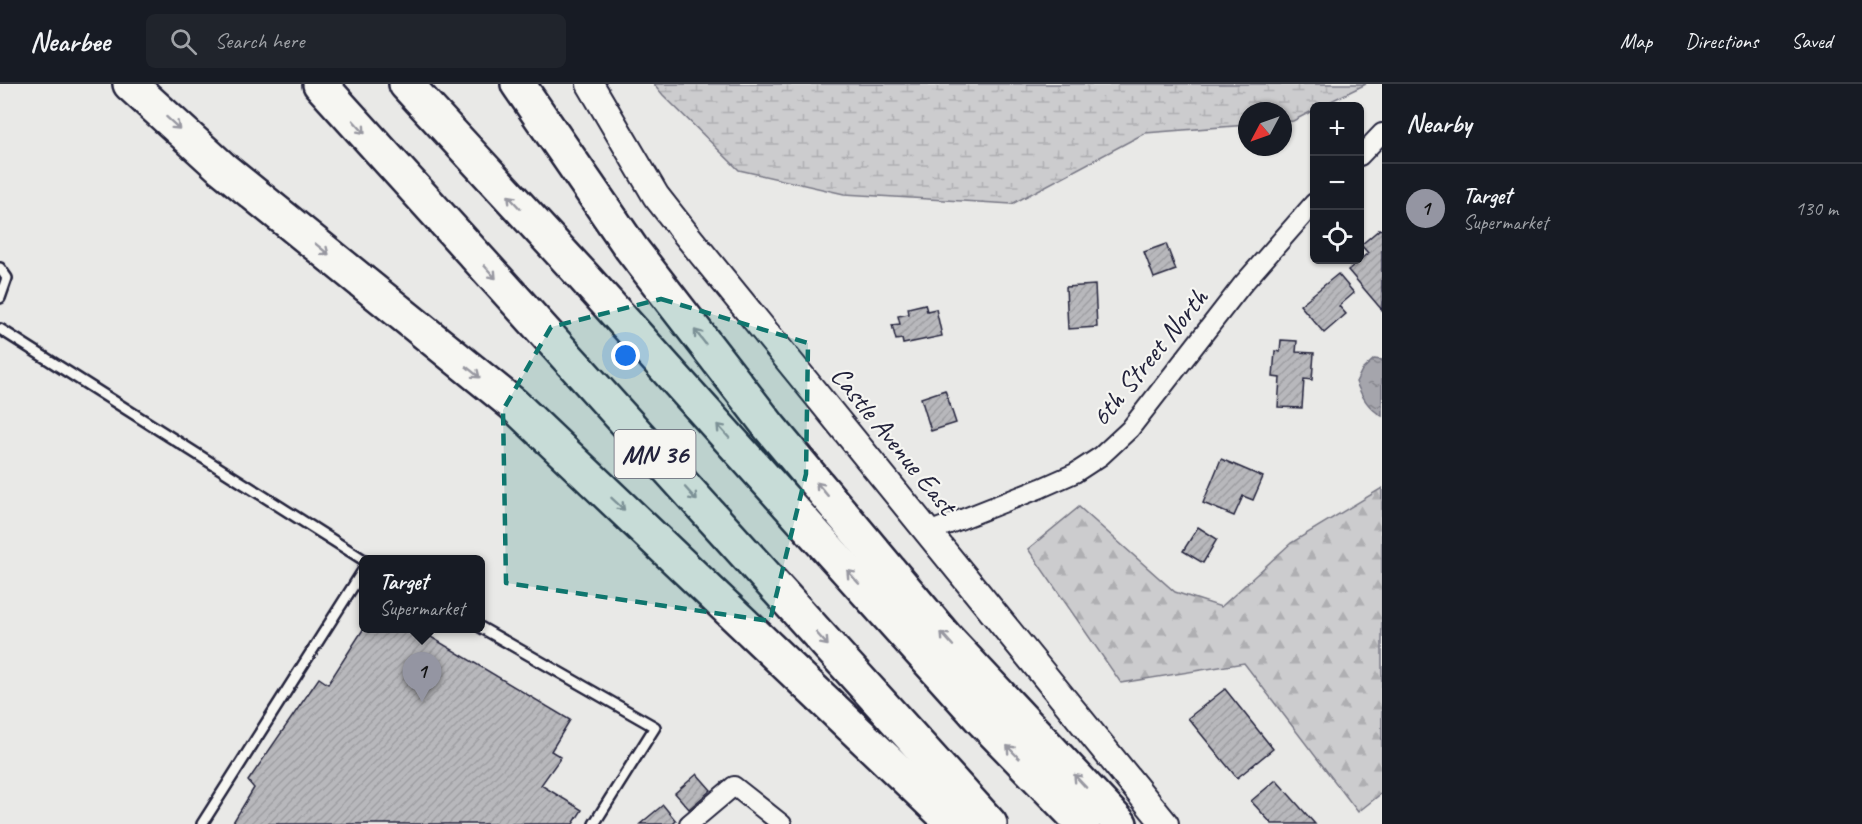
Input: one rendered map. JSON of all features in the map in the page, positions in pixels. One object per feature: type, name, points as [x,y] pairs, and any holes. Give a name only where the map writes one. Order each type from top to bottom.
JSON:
[{"type":"highway","points":[[130,84],[222,168],[513,404],[954,824]]},
{"type":"highway","name":"MN 36","points":[[320,84],[990,824]]},
{"type":"highway","name":"MN 36","points":[[406,84],[590,284],[981,719],[1083,824]]},
{"type":"highway","points":[[518,84],[631,248],[771,429],[946,638],[1120,824]]},
{"type":"street","name":"Castle Avenue East","points":[[590,84],[651,188],[685,234],[1165,824]]},
{"type":"street","points":[[1364,151],[1382,133]]},
{"type":"street","name":"6th Street North","points":[[929,532],[1075,473],[1101,456],[1130,429],[1242,285],[1310,208]]},
{"type":"street","points":[[689,824],[734,786],[782,824]]},
{"type":"lane","points":[[0,268],[7,278],[0,298]]},
{"type":"lane","points":[[0,329],[359,557]]},
{"type":"lane","points":[[202,824],[359,574]]},
{"type":"lane","points":[[485,630],[655,727],[594,824]]},
{"type":"highlighted area","points":[[661,299],[808,343],[806,474],[770,621],[506,583],[503,410],[551,327]]},
{"type":"green space","points":[[654,84],[1366,84],[1329,102],[1310,102],[1310,112],[1293,121],[1292,102],[1238,102],[1238,126],[1145,133],[1012,204],[844,194],[739,170]]},
{"type":"green space","points":[[1382,488],[1382,793],[1358,812],[1244,663],[1121,683],[1028,549],[1079,507],[1175,592],[1221,607],[1291,543]]},
{"type":"water","points":[[1374,359],[1382,360],[1382,416],[1366,402],[1356,382],[1362,370]]},
{"type":"building","points":[[1380,229],[1382,230],[1382,310],[1348,270],[1355,264],[1364,264],[1364,256],[1368,253],[1364,248],[1364,242]]},
{"type":"building","points":[[1166,244],[1176,270],[1154,278],[1144,252]]},
{"type":"building","points":[[1338,274],[1354,293],[1339,306],[1346,314],[1324,333],[1300,305]]},
{"type":"building","points":[[1095,285],[1097,327],[1068,329],[1066,287]]},
{"type":"building","points":[[925,304],[927,311],[936,309],[942,336],[903,344],[902,339],[896,340],[892,325],[900,324],[898,316],[909,314],[908,308]]},
{"type":"building","points":[[1281,340],[1297,341],[1296,352],[1314,353],[1312,380],[1304,379],[1302,408],[1278,407],[1280,378],[1273,377],[1275,351],[1280,352]]},
{"type":"building","points":[[945,390],[956,423],[931,431],[921,398]]},
{"type":"building","points":[[1221,459],[1263,477],[1253,500],[1243,496],[1234,516],[1203,503]]},
{"type":"building","points":[[1198,527],[1217,539],[1203,563],[1183,551]]},
{"type":"building","points":[[361,633],[424,633],[570,720],[551,751],[561,757],[541,785],[582,810],[573,824],[232,824],[254,788],[248,781],[319,678],[328,684]]},
{"type":"building","points":[[1225,689],[1273,749],[1237,778],[1188,718]]},
{"type":"building","points":[[697,774],[711,790],[689,809],[675,793]]},
{"type":"building","points":[[1276,780],[1315,824],[1272,824],[1251,801]]},
{"type":"building","points":[[663,805],[676,821],[673,824],[640,824]]},
{"type":"place","name":"Target","points":[[422,702]]}]
